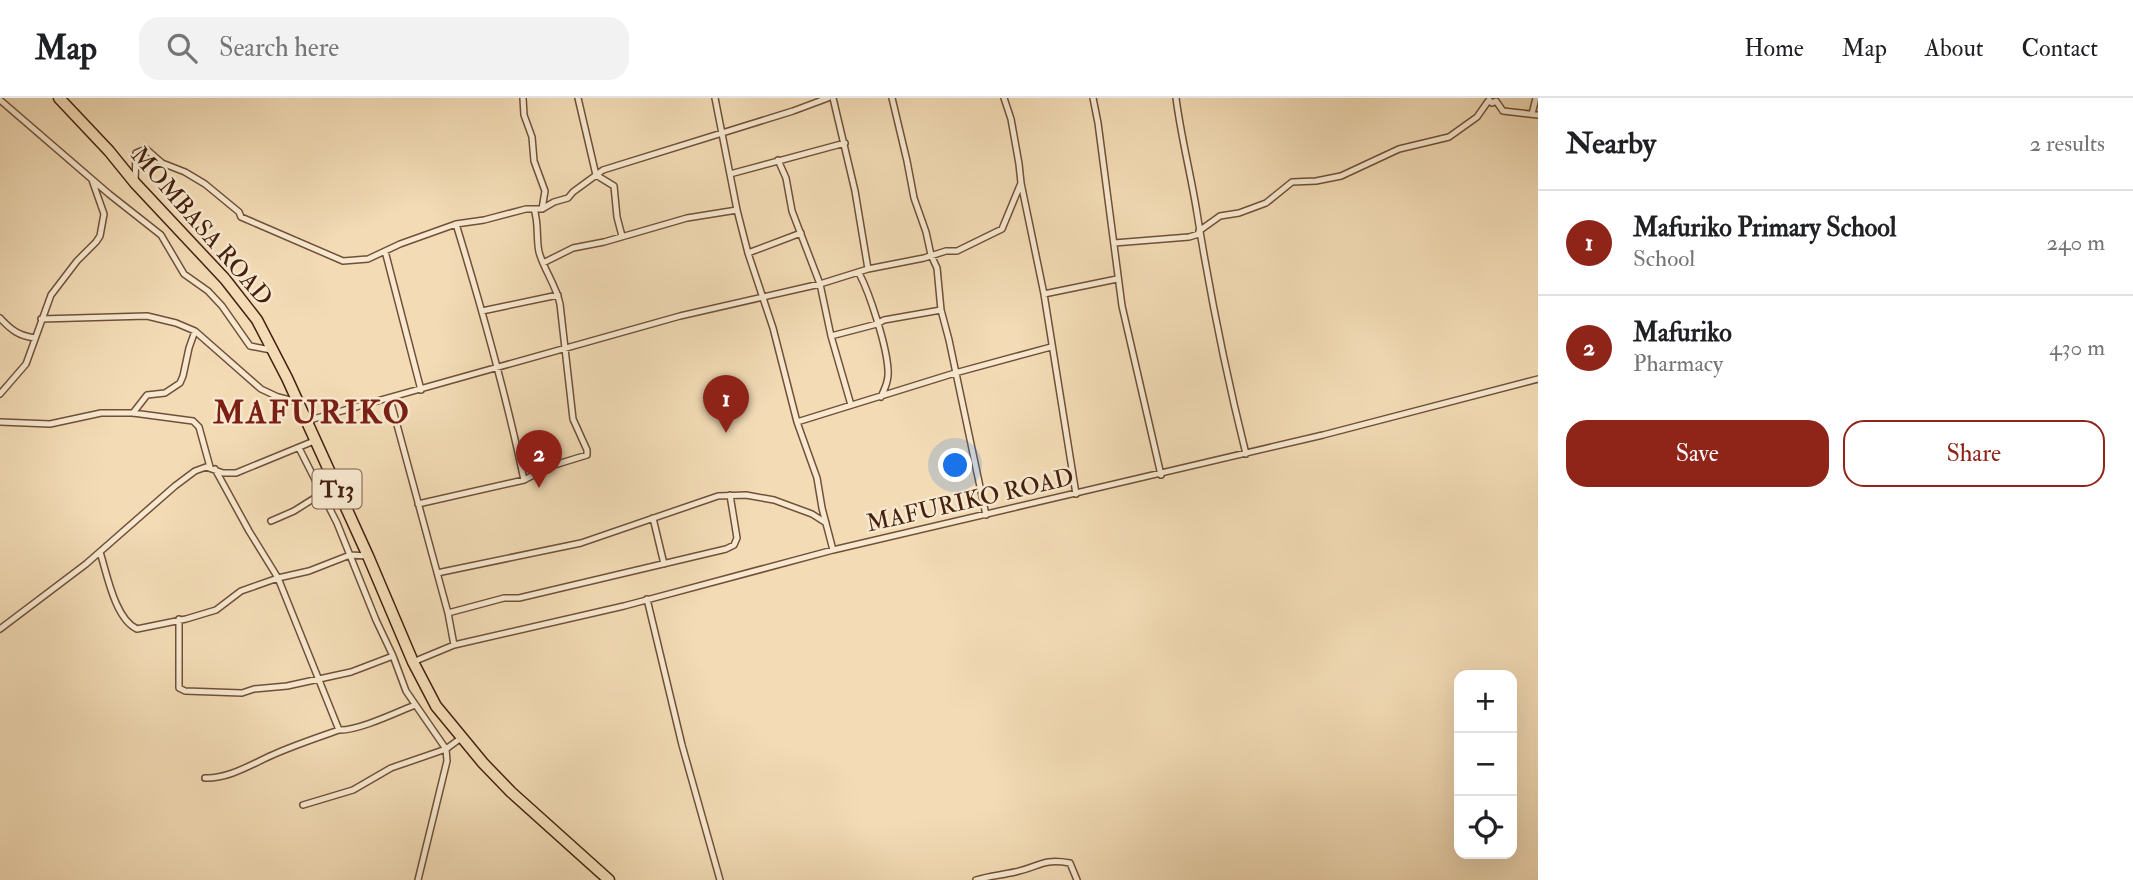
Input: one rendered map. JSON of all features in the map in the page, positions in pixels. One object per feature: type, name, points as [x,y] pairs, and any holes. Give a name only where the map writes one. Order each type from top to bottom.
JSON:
[{"type":"highway","name":"MOMBASA ROAD","points":[[59,98],[225,278],[257,320],[298,402],[413,662],[436,706],[461,738],[511,792],[609,880]]},
{"type":"street","points":[[523,98],[524,115],[532,137],[534,161],[545,191],[542,209]]},
{"type":"street","points":[[578,98],[596,175],[614,186],[622,236]]},
{"type":"street","points":[[715,98],[748,253],[773,328],[797,422],[817,478],[833,550]]},
{"type":"street","points":[[135,183],[136,153],[146,149],[162,163],[205,184],[239,212],[241,217],[343,261],[368,259],[456,224],[516,211],[542,209],[568,198],[603,170],[831,98],[856,191],[868,270]]},
{"type":"street","points":[[891,98],[914,198],[937,268],[941,310],[986,515]]},
{"type":"street","points":[[1004,98],[1011,119],[1020,183],[1044,294],[1076,494]]},
{"type":"street","points":[[1093,98],[1117,279],[1161,475]]},
{"type":"street","points":[[1176,98],[1211,301],[1246,454]]},
{"type":"street","points":[[1114,243],[1189,237],[1199,233],[1220,216],[1260,206],[1292,182],[1341,176],[1399,149],[1449,137],[1477,117],[1489,100],[1492,103],[1496,101],[1503,111],[1535,114],[1536,98]]},
{"type":"street","points":[[0,100],[161,235],[184,274],[215,298],[250,346],[273,351]]},
{"type":"street","points":[[730,174],[845,143]]},
{"type":"street","points":[[778,160],[786,178],[792,211],[820,284],[831,336],[851,404]]},
{"type":"street","points":[[0,394],[26,364],[51,295],[100,236],[104,214],[91,178]]},
{"type":"street","points":[[306,421],[680,316],[960,250],[1002,229],[1020,183]]},
{"type":"street","points":[[418,504],[524,480],[551,466],[587,455],[573,419],[558,295],[543,264],[538,244],[538,218],[534,209]]},
{"type":"street","points":[[543,264],[573,248],[687,218],[737,210]]},
{"type":"street","points":[[456,224],[482,310],[524,480]]},
{"type":"street","points":[[748,253],[801,233]]},
{"type":"street","points":[[385,251],[421,390]]},
{"type":"street","points":[[859,273],[877,324],[888,371],[887,383],[881,397]]},
{"type":"street","points":[[1044,294],[1117,279]]},
{"type":"street","points":[[482,310],[558,295]]},
{"type":"street","points":[[831,336],[884,320],[941,310]]},
{"type":"street","points":[[41,319],[148,316],[176,323],[195,331],[261,389],[298,402]]},
{"type":"street","points":[[0,318],[22,336],[35,338]]},
{"type":"street","points":[[133,413],[147,395],[165,393],[180,383],[195,331]]},
{"type":"street","points":[[797,422],[955,373],[1051,347]]},
{"type":"street","name":"MAFURIKO ROAD","points":[[413,662],[454,645],[624,606],[833,550],[1161,475],[1538,379]]},
{"type":"street","points":[[390,399],[448,613],[454,645]]},
{"type":"street","points":[[0,422],[50,424],[101,413],[133,413],[196,423],[213,468],[278,578],[340,730]]},
{"type":"street","points":[[0,629],[100,552],[195,471],[213,468],[223,473],[236,473],[314,441]]},
{"type":"street","points":[[299,448],[337,523],[406,691],[446,749],[447,761],[418,880]]},
{"type":"street","points":[[271,521],[294,511],[321,494]]},
{"type":"street","points":[[448,613],[726,549],[734,545],[737,538],[730,495]]},
{"type":"street","points":[[437,573],[580,543],[718,496],[746,495],[774,500],[812,513],[826,523]]},
{"type":"street","points":[[653,518],[664,564]]},
{"type":"street","points":[[100,552],[120,615],[130,626],[137,629],[186,620],[216,610],[241,591],[309,571],[350,555],[368,556]]},
{"type":"street","points":[[647,599],[682,745],[720,880]]},
{"type":"street","points":[[179,620],[178,684],[182,690],[242,693],[254,689],[287,686],[351,672],[393,656]]},
{"type":"street","points":[[205,778],[214,778],[245,768],[276,753],[340,730],[378,720],[415,705]]},
{"type":"street","points":[[303,805],[353,790],[391,768],[446,749],[461,738]]},
{"type":"street","points":[[976,880],[1018,872],[1054,860],[1070,863],[1077,880]]},
{"type":"place","name":"Mafuriko Primary School","points":[[726,433]]},
{"type":"place","name":"Mafuriko","points":[[539,488]]},
{"type":"district","name":"MAFURIKO","points":[[312,412]]}]
